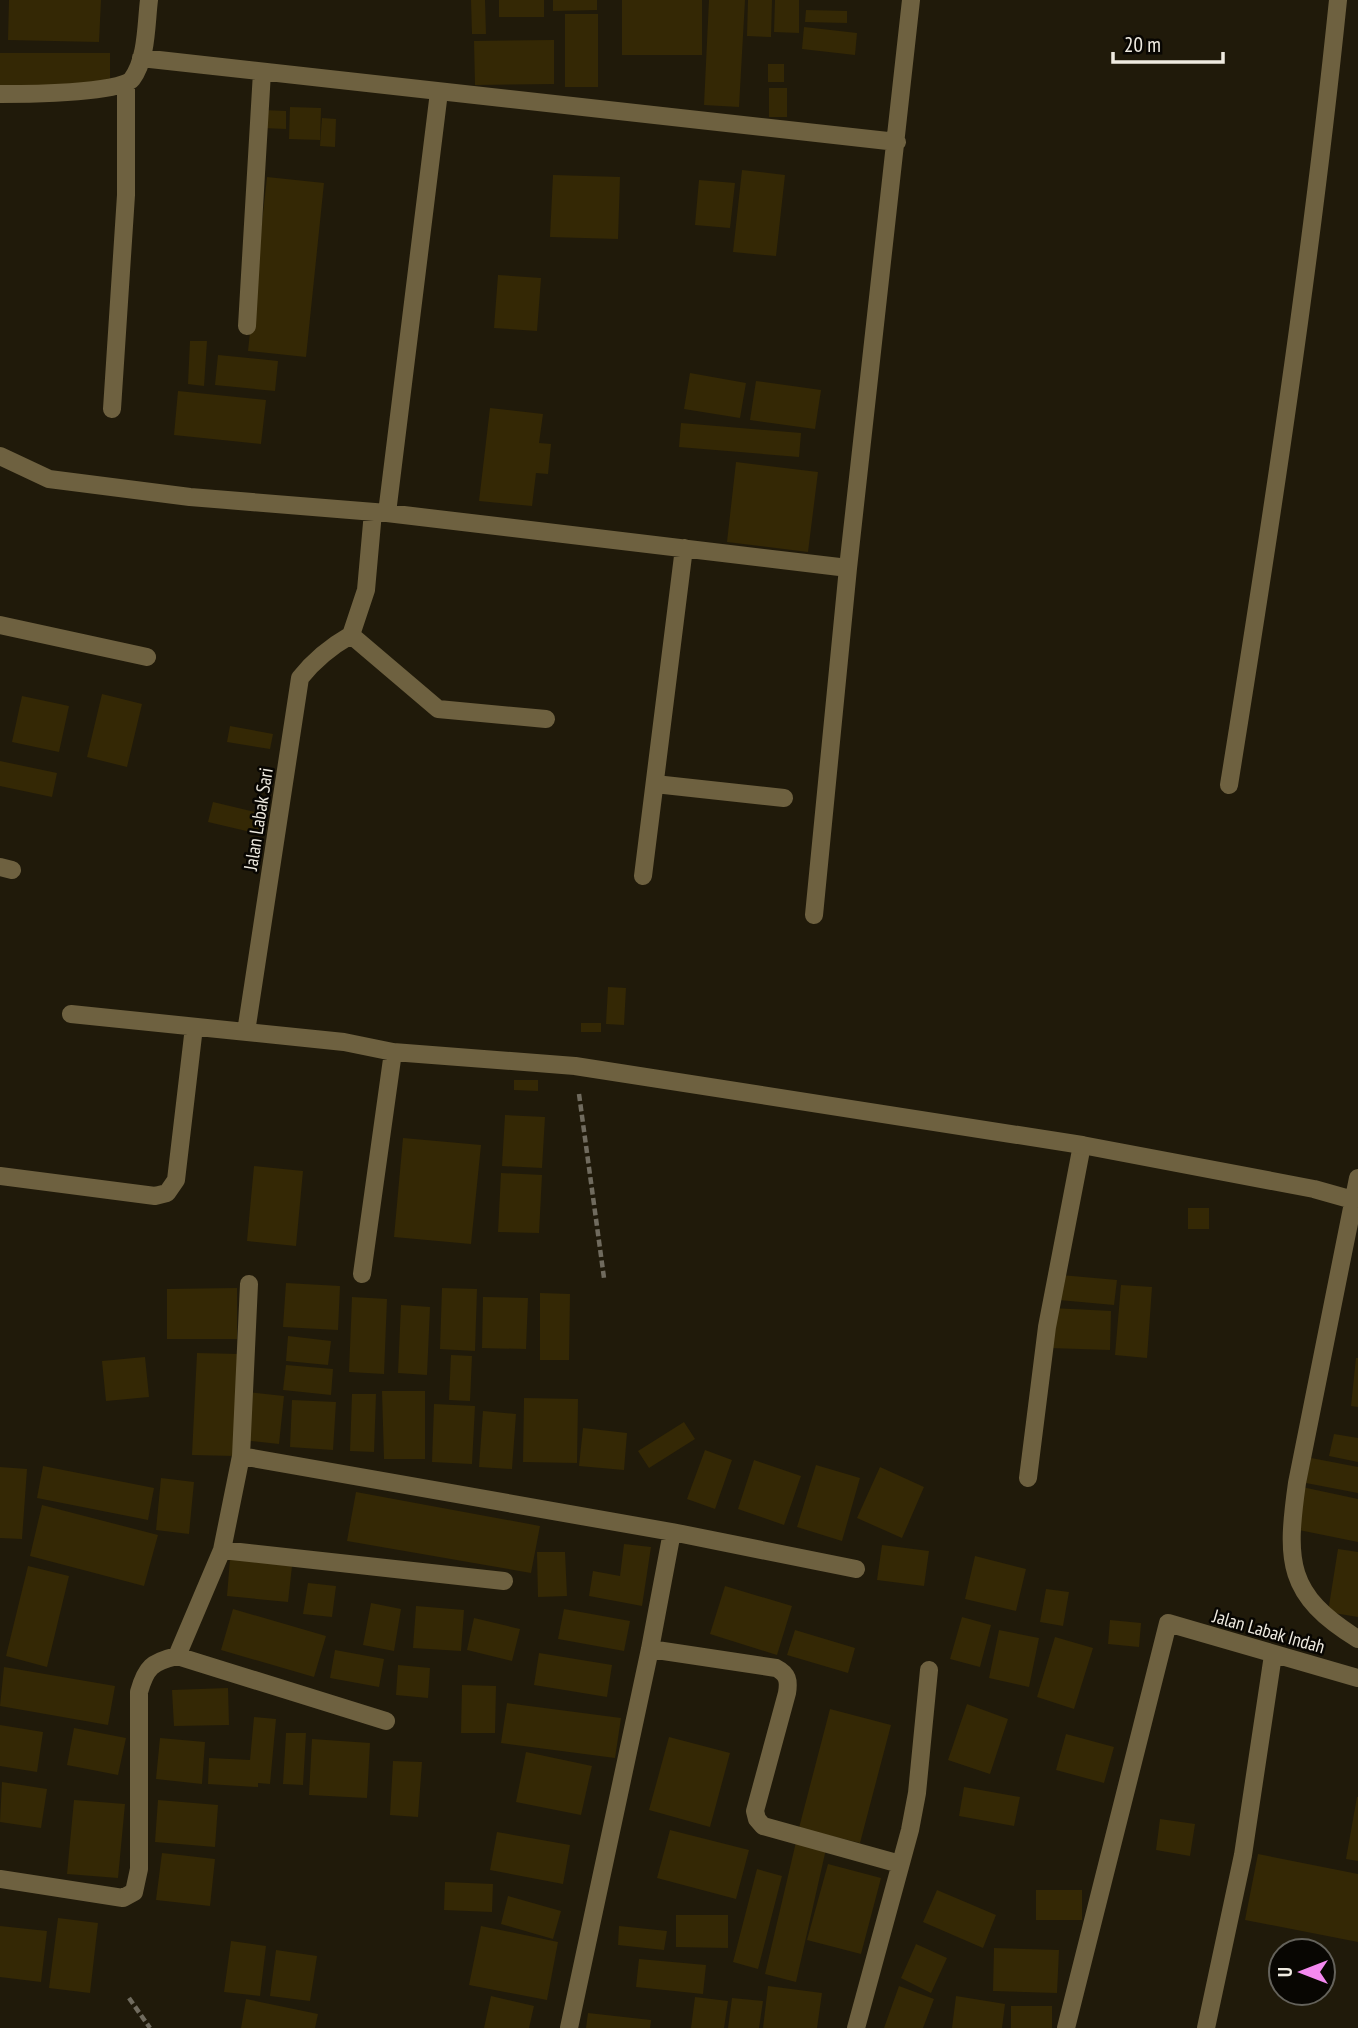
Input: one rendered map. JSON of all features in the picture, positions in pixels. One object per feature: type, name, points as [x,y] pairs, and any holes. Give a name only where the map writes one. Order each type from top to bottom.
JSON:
[{"type":"street","points":[[0,94],[104,89],[126,85],[133,78],[141,58],[149,0]]},
{"type":"street","points":[[814,915],[848,568],[911,0]]},
{"type":"street","points":[[1229,785],[1269,536],[1322,158],[1338,0]]},
{"type":"street","points":[[141,58],[897,142]]},
{"type":"street","points":[[247,326],[262,72]]},
{"type":"street","points":[[112,409],[126,195],[126,85]]},
{"type":"street","points":[[439,92],[380,513],[366,590],[351,635],[438,709],[546,719]]},
{"type":"street","points":[[0,456],[49,479],[190,497],[380,513],[848,568]]},
{"type":"street","points":[[643,876],[684,548]]},
{"type":"street","points":[[0,625],[147,657]]},
{"type":"street","name":"Jalan Labak Sari","points":[[246,1032],[300,678],[321,654],[351,635]]},
{"type":"street","points":[[655,784],[783,798]]},
{"type":"street","points":[[71,1014],[344,1042],[393,1052],[575,1066],[1082,1145],[1314,1189],[1353,1200]]},
{"type":"street","points":[[0,1176],[155,1196],[167,1193],[176,1180],[194,1027]]},
{"type":"street","points":[[362,1274],[393,1052]]},
{"type":"street","points":[[1028,1478],[1047,1327],[1082,1145]]},
{"type":"street","points":[[1358,1178],[1297,1483],[1291,1531],[1293,1565],[1297,1580],[1310,1600],[1333,1624],[1358,1639]]},
{"type":"street","points":[[177,1656],[222,1550],[242,1456],[249,1284]]},
{"type":"street","points":[[242,1456],[672,1532],[856,1569]]},
{"type":"street","points":[[569,2028],[650,1649],[672,1532]]},
{"type":"street","points":[[222,1550],[504,1581]]},
{"type":"street","name":"Jalan Labak Indah","points":[[1066,2028],[1168,1623],[1358,1678]]},
{"type":"street","points":[[650,1649],[776,1668],[785,1673],[789,1682],[787,1693],[755,1811],[757,1819],[763,1826],[900,1864]]},
{"type":"street","points":[[1206,2028],[1243,1855],[1273,1654]]},
{"type":"street","points":[[0,1879],[123,1898],[134,1892],[139,1869],[139,1692],[150,1667],[177,1656],[386,1721]]},
{"type":"street","points":[[856,2028],[917,1793],[929,1670]]},
{"type":"path","points":[[575,1066],[604,1279]]},
{"type":"path","points":[[129,1998],[150,2028]]},
{"type":"building","points":[[9,0],[101,0],[99,42],[8,40]]},
{"type":"building","points":[[471,0],[485,0],[486,34],[472,34]]},
{"type":"building","points":[[499,0],[544,0],[544,17],[499,17]]},
{"type":"building","points":[[553,0],[597,0],[597,10],[553,11]]},
{"type":"building","points":[[622,0],[702,0],[702,55],[622,55]]},
{"type":"building","points":[[709,0],[745,0],[739,107],[704,105]]},
{"type":"building","points":[[748,0],[772,0],[771,37],[747,36]]},
{"type":"building","points":[[775,0],[799,0],[799,33],[774,32]]},
{"type":"building","points":[[806,10],[847,11],[847,23],[805,22]]},
{"type":"building","points":[[565,14],[598,14],[598,87],[565,87]]},
{"type":"building","points":[[804,27],[857,33],[855,55],[802,49]]},
{"type":"building","points":[[554,40],[554,84],[475,85],[474,41]]},
{"type":"building","points":[[0,53],[110,53],[110,86],[0,86]]},
{"type":"building","points":[[768,64],[784,64],[784,82],[768,82]]},
{"type":"building","points":[[769,88],[787,88],[787,117],[769,117]]},
{"type":"building","points":[[290,107],[321,108],[320,140],[289,139]]},
{"type":"building","points":[[263,110],[286,111],[286,129],[262,128]]},
{"type":"building","points":[[322,118],[336,119],[335,147],[320,146]]},
{"type":"building","points":[[742,170],[785,175],[776,256],[733,252]]},
{"type":"building","points":[[553,175],[620,177],[618,239],[550,237]]},
{"type":"building","points":[[267,177],[324,183],[306,357],[248,351]]},
{"type":"building","points":[[699,180],[735,183],[730,228],[695,225]]},
{"type":"building","points":[[498,275],[541,278],[537,331],[494,328]]},
{"type":"building","points":[[190,341],[207,341],[204,386],[188,384]]},
{"type":"building","points":[[218,355],[278,361],[275,391],[215,385]]},
{"type":"building","points":[[690,373],[746,383],[740,418],[684,409]]},
{"type":"building","points":[[756,381],[821,390],[815,429],[750,420]]},
{"type":"building","points":[[178,391],[266,400],[261,444],[174,435]]},
{"type":"building","points":[[490,408],[543,414],[539,443],[551,444],[548,474],[536,473],[532,506],[479,501]]},
{"type":"building","points":[[681,423],[801,433],[799,457],[679,447]]},
{"type":"building","points":[[736,462],[818,472],[808,552],[727,542]]},
{"type":"building","points":[[102,694],[142,704],[127,767],[87,757]]},
{"type":"building","points":[[22,696],[69,706],[59,752],[12,742]]},
{"type":"building","points":[[230,726],[273,734],[270,749],[227,742]]},
{"type":"building","points":[[0,761],[57,773],[52,797],[0,786]]},
{"type":"building","points":[[213,802],[268,815],[263,835],[208,822]]},
{"type":"building","points":[[608,987],[626,988],[624,1025],[606,1024]]},
{"type":"building","points":[[581,1023],[601,1023],[601,1032],[581,1032]]},
{"type":"building","points":[[514,1080],[538,1080],[538,1091],[514,1090]]},
{"type":"building","points":[[505,1115],[545,1117],[542,1168],[502,1166]]},
{"type":"building","points":[[403,1138],[481,1145],[471,1244],[394,1237]]},
{"type":"building","points":[[254,1166],[303,1171],[296,1246],[247,1241]]},
{"type":"building","points":[[501,1173],[542,1175],[539,1233],[498,1232]]},
{"type":"building","points":[[1188,1208],[1209,1208],[1209,1229],[1188,1229]]},
{"type":"building","points":[[1061,1275],[1117,1280],[1114,1305],[1059,1300]]},
{"type":"building","points":[[286,1283],[340,1286],[338,1330],[283,1327]]},
{"type":"building","points":[[1121,1285],[1152,1287],[1147,1358],[1115,1355]]},
{"type":"building","points":[[237,1288],[237,1339],[167,1339],[167,1289]]},
{"type":"building","points":[[442,1288],[477,1289],[475,1351],[440,1349]]},
{"type":"building","points":[[540,1293],[570,1294],[569,1360],[540,1360]]},
{"type":"building","points":[[352,1297],[387,1299],[384,1374],[349,1372]]},
{"type":"building","points":[[483,1297],[528,1298],[526,1349],[482,1348]]},
{"type":"building","points":[[401,1305],[430,1307],[427,1375],[398,1373]]},
{"type":"building","points":[[1051,1308],[1111,1311],[1110,1350],[1050,1348]]},
{"type":"building","points":[[288,1336],[331,1341],[328,1365],[286,1361]]},
{"type":"building","points":[[197,1353],[238,1354],[235,1456],[192,1455]]},
{"type":"building","points":[[451,1355],[472,1356],[470,1401],[449,1400]]},
{"type":"building","points":[[145,1357],[149,1397],[106,1401],[102,1361]]},
{"type":"building","points":[[1358,1358],[1358,1407],[1351,1406]]},
{"type":"building","points":[[286,1365],[333,1369],[331,1395],[283,1390]]},
{"type":"building","points":[[382,1391],[425,1391],[425,1459],[384,1459]]},
{"type":"building","points":[[248,1392],[284,1396],[279,1444],[243,1440]]},
{"type":"building","points":[[352,1394],[376,1394],[374,1452],[350,1451]]},
{"type":"building","points":[[524,1398],[578,1399],[577,1463],[523,1462]]},
{"type":"building","points":[[292,1400],[336,1402],[333,1450],[290,1447]]},
{"type":"building","points":[[434,1404],[475,1406],[472,1464],[432,1462]]},
{"type":"building","points":[[483,1411],[516,1414],[512,1469],[479,1467]]},
{"type":"building","points":[[684,1422],[695,1439],[649,1468],[638,1451]]},
{"type":"building","points":[[583,1428],[627,1433],[624,1470],[579,1466]]},
{"type":"building","points":[[1334,1434],[1358,1438],[1358,1462],[1329,1456]]},
{"type":"building","points":[[705,1450],[732,1460],[715,1509],[687,1499]]},
{"type":"building","points":[[1311,1458],[1358,1467],[1358,1493],[1306,1483]]},
{"type":"building","points":[[754,1460],[801,1476],[784,1525],[738,1509]]},
{"type":"building","points":[[816,1465],[860,1478],[842,1541],[797,1527]]},
{"type":"building","points":[[43,1466],[154,1488],[148,1520],[37,1498]]},
{"type":"building","points":[[0,1467],[27,1469],[22,1539],[0,1538]]},
{"type":"building","points":[[880,1467],[924,1487],[902,1538],[857,1518]]},
{"type":"building","points":[[161,1478],[194,1482],[189,1534],[156,1530]]},
{"type":"building","points":[[1302,1487],[1358,1499],[1358,1542],[1294,1529]]},
{"type":"building","points":[[356,1492],[540,1526],[531,1573],[347,1541]]},
{"type":"building","points":[[42,1505],[158,1535],[144,1586],[30,1556]]},
{"type":"building","points":[[624,1544],[651,1547],[642,1606],[589,1596],[593,1571],[620,1576]]},
{"type":"building","points":[[882,1545],[929,1551],[924,1586],[877,1580]]},
{"type":"building","points":[[1338,1549],[1358,1552],[1358,1617],[1328,1612]]},
{"type":"building","points":[[537,1552],[565,1552],[567,1596],[538,1597]]},
{"type":"building","points":[[975,1556],[1026,1569],[1016,1611],[965,1599]]},
{"type":"building","points":[[230,1559],[292,1566],[288,1602],[227,1596]]},
{"type":"building","points":[[28,1566],[69,1576],[47,1667],[6,1656]]},
{"type":"building","points":[[308,1583],[336,1586],[332,1617],[303,1614]]},
{"type":"building","points":[[725,1586],[792,1606],[777,1655],[710,1634]]},
{"type":"building","points":[[1046,1589],[1069,1592],[1063,1626],[1040,1622]]},
{"type":"building","points":[[371,1603],[401,1609],[394,1651],[363,1645]]},
{"type":"building","points":[[416,1606],[464,1610],[461,1651],[413,1648]]},
{"type":"building","points":[[233,1609],[326,1636],[314,1677],[221,1650]]},
{"type":"building","points":[[564,1609],[630,1621],[624,1651],[558,1639]]},
{"type":"building","points":[[962,1617],[991,1625],[980,1667],[950,1659]]},
{"type":"building","points":[[474,1618],[520,1629],[512,1661],[467,1650]]},
{"type":"building","points":[[1110,1620],[1141,1623],[1139,1647],[1108,1644]]},
{"type":"building","points":[[795,1630],[855,1648],[848,1673],[787,1655]]},
{"type":"building","points":[[999,1630],[1039,1638],[1029,1687],[989,1678]]},
{"type":"building","points":[[1055,1637],[1093,1648],[1074,1709],[1037,1697]]},
{"type":"building","points":[[335,1650],[384,1659],[379,1687],[330,1678]]},
{"type":"building","points":[[539,1653],[612,1665],[607,1697],[534,1685]]},
{"type":"building","points":[[398,1665],[430,1668],[428,1698],[396,1695]]},
{"type":"building","points":[[4,1667],[115,1686],[108,1725],[0,1706]]},
{"type":"building","points":[[462,1685],[496,1686],[495,1733],[461,1733]]},
{"type":"building","points":[[228,1688],[229,1725],[174,1726],[172,1690]]},
{"type":"building","points":[[507,1703],[621,1718],[615,1758],[501,1743]]},
{"type":"building","points":[[967,1704],[1008,1719],[990,1774],[948,1760]]},
{"type":"building","points":[[830,1709],[891,1725],[860,1843],[799,1828]]},
{"type":"building","points":[[254,1717],[276,1719],[270,1784],[258,1783],[258,1787],[208,1784],[209,1758],[250,1760]]},
{"type":"building","points":[[0,1725],[43,1732],[37,1772],[0,1766]]},
{"type":"building","points":[[74,1728],[126,1738],[118,1775],[67,1765]]},
{"type":"building","points":[[286,1733],[306,1733],[303,1785],[283,1784]]},
{"type":"building","points":[[1066,1734],[1114,1747],[1104,1783],[1056,1770]]},
{"type":"building","points":[[669,1737],[730,1753],[710,1827],[649,1810]]},
{"type":"building","points":[[160,1738],[205,1742],[202,1784],[156,1779]]},
{"type":"building","points":[[312,1739],[370,1743],[367,1798],[309,1795]]},
{"type":"building","points":[[526,1752],[592,1766],[581,1815],[516,1802]]},
{"type":"building","points":[[393,1761],[422,1762],[418,1817],[390,1815]]},
{"type":"building","points":[[2,1782],[47,1789],[41,1828],[0,1822]]},
{"type":"building","points":[[964,1787],[1020,1797],[1014,1826],[959,1816]]},
{"type":"building","points":[[1358,1797],[1358,1861],[1346,1859]]},
{"type":"building","points":[[74,1800],[125,1804],[118,1878],[67,1874]]},
{"type":"building","points":[[158,1800],[218,1805],[215,1847],[155,1842]]},
{"type":"building","points":[[1160,1819],[1195,1824],[1190,1856],[1156,1850]]},
{"type":"building","points":[[670,1830],[749,1850],[736,1899],[657,1878]]},
{"type":"building","points":[[497,1832],[570,1845],[563,1884],[490,1870]]},
{"type":"building","points":[[796,1842],[826,1849],[796,1982],[765,1974]]},
{"type":"building","points":[[162,1853],[215,1859],[210,1906],[156,1900]]},
{"type":"building","points":[[1258,1854],[1358,1874],[1358,1942],[1245,1920]]},
{"type":"building","points":[[828,1864],[881,1878],[861,1954],[807,1940]]},
{"type":"building","points":[[757,1869],[782,1876],[758,1969],[733,1962]]},
{"type":"building","points":[[445,1882],[493,1884],[492,1912],[444,1910]]},
{"type":"building","points":[[937,1890],[996,1915],[983,1948],[923,1922]]},
{"type":"building","points":[[1036,1890],[1082,1890],[1082,1920],[1036,1920]]},
{"type":"building","points":[[508,1896],[561,1911],[553,1939],[501,1924]]},
{"type":"building","points":[[676,1915],[728,1915],[728,1948],[676,1947]]},
{"type":"building","points":[[58,1918],[98,1923],[90,1993],[49,1988]]},
{"type":"building","points":[[0,1926],[47,1931],[41,1982],[0,1977]]},
{"type":"building","points":[[481,1926],[558,1942],[547,2000],[469,1985]]},
{"type":"building","points":[[619,1926],[667,1931],[664,1950],[618,1945]]},
{"type":"building","points":[[231,1941],[266,1946],[260,1996],[224,1992]]},
{"type":"building","points":[[916,1944],[947,1958],[931,1993],[901,1978]]},
{"type":"building","points":[[994,1948],[1059,1950],[1057,1993],[993,1991]]},
{"type":"building","points":[[276,1950],[317,1956],[310,2001],[270,1996]]},
{"type":"building","points":[[639,1959],[706,1965],[703,1994],[636,1987]]},
{"type":"building","points":[[768,1986],[822,1993],[817,2028],[763,2028]]},
{"type":"building","points":[[899,1986],[934,1999],[923,2028],[884,2028]]},
{"type":"building","points":[[491,1996],[534,2006],[529,2028],[484,2028]]},
{"type":"building","points":[[956,1996],[1005,2004],[1002,2028],[952,2028]]},
{"type":"building","points":[[695,1997],[728,2001],[724,2028],[691,2028]]},
{"type":"building","points":[[732,1998],[763,2001],[759,2028],[728,2028]]},
{"type":"building","points":[[246,1999],[318,2014],[315,2028],[241,2028]]},
{"type":"building","points":[[1011,2006],[1052,2006],[1052,2028],[1011,2028]]},
{"type":"building","points":[[588,2013],[651,2020],[650,2028],[586,2028]]}]
